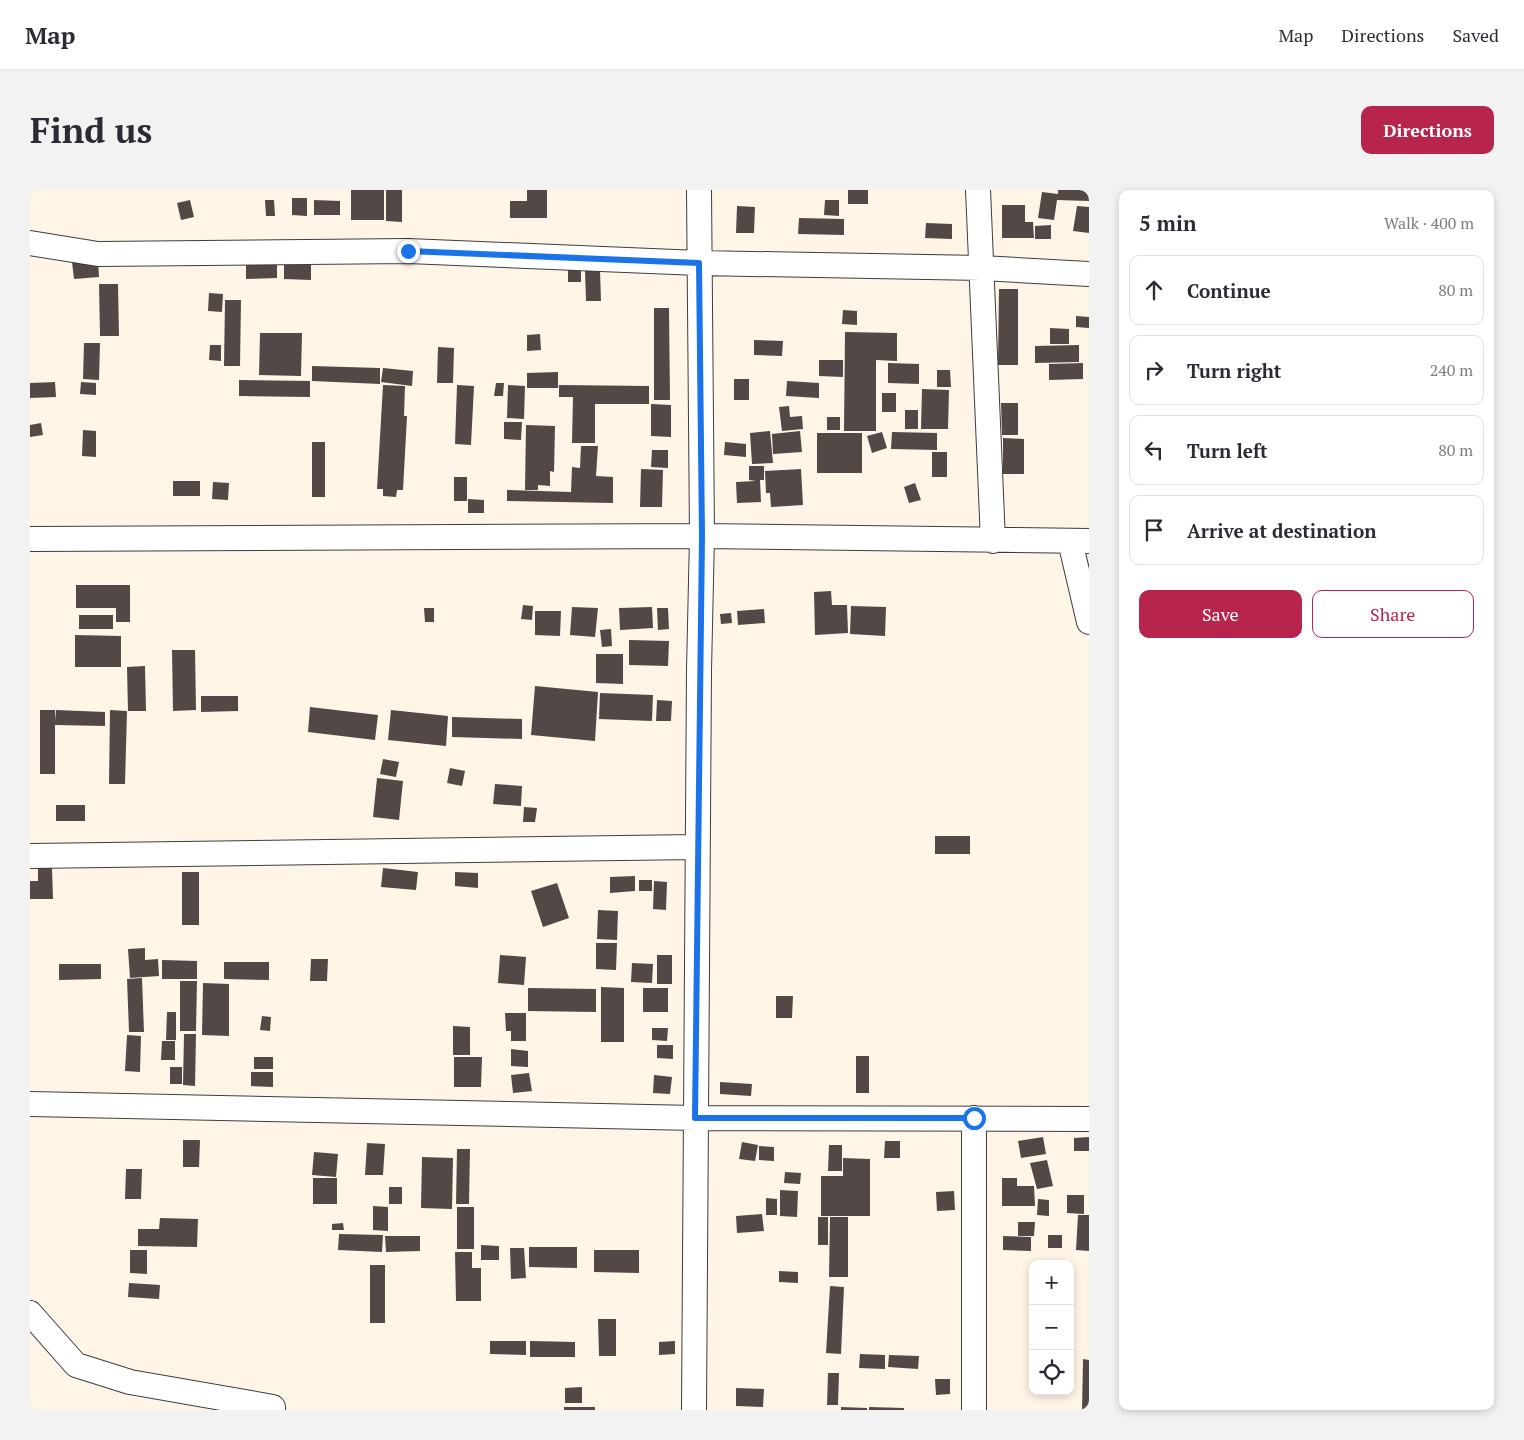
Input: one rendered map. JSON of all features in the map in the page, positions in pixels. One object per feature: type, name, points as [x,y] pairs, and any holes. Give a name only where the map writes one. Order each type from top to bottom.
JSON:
[{"type":"street","points":[[694,1410],[697,847],[702,536],[699,190]]},
{"type":"street","points":[[978,190],[993,540]]},
{"type":"street","points":[[30,243],[98,254],[408,251],[699,263],[982,268],[1089,274]]},
{"type":"street","points":[[30,539],[702,536],[1080,541],[1089,622]]},
{"type":"street","points":[[30,856],[697,847]]},
{"type":"street","points":[[30,1104],[695,1118],[1089,1119]]},
{"type":"street","points":[[974,1118],[974,1410]]},
{"type":"street","points":[[30,1313],[76,1365],[130,1382],[273,1407],[273,1410]]},
{"type":"building","points":[[351,190],[384,190],[384,220],[351,220]]},
{"type":"building","points":[[386,190],[402,190],[402,222],[386,221]]},
{"type":"building","points":[[527,190],[547,190],[547,218],[510,218],[510,201],[527,201]]},
{"type":"building","points":[[848,190],[868,190],[868,204],[848,204]]},
{"type":"building","points":[[1058,190],[1089,190],[1089,201],[1057,200],[1054,220],[1038,218],[1042,192],[1058,194]]},
{"type":"building","points":[[292,198],[307,198],[307,216],[292,215]]},
{"type":"building","points":[[190,200],[194,217],[181,220],[177,203]]},
{"type":"building","points":[[265,200],[274,200],[275,216],[266,216]]},
{"type":"building","points":[[314,200],[340,201],[340,215],[314,215]]},
{"type":"building","points":[[825,200],[839,200],[839,216],[824,215]]},
{"type":"building","points":[[1002,205],[1025,205],[1025,222],[1033,222],[1034,238],[1002,238]]},
{"type":"building","points":[[737,206],[755,207],[754,233],[736,233]]},
{"type":"building","points":[[1077,206],[1089,207],[1089,233],[1073,231]]},
{"type":"building","points":[[799,218],[844,219],[844,235],[798,234]]},
{"type":"building","points":[[926,223],[952,224],[952,239],[925,238]]},
{"type":"building","points":[[1051,225],[1051,239],[1035,239],[1035,226]]},
{"type":"building","points":[[98,260],[99,277],[74,279],[72,262]]},
{"type":"building","points":[[277,263],[277,278],[246,279],[246,264]]},
{"type":"building","points":[[284,265],[311,265],[311,280],[284,279]]},
{"type":"building","points":[[568,265],[581,265],[581,282],[568,282]]},
{"type":"building","points":[[585,270],[600,270],[601,301],[586,301]]},
{"type":"building","points":[[99,284],[118,284],[119,336],[100,336]]},
{"type":"building","points":[[999,289],[1018,289],[1018,365],[998,365]]},
{"type":"building","points":[[209,293],[223,294],[222,312],[208,311]]},
{"type":"building","points":[[225,300],[241,300],[240,366],[224,366]]},
{"type":"building","points":[[654,308],[669,308],[670,400],[654,400]]},
{"type":"building","points":[[843,310],[857,311],[857,325],[842,324]]},
{"type":"building","points":[[1076,316],[1089,317],[1089,328],[1076,327]]},
{"type":"building","points":[[1050,328],[1069,329],[1069,344],[1050,344]]},
{"type":"building","points":[[845,332],[897,333],[897,361],[876,360],[876,431],[844,431]]},
{"type":"building","points":[[260,333],[302,333],[301,376],[259,375]]},
{"type":"building","points":[[540,334],[541,350],[527,351],[527,335]]},
{"type":"building","points":[[754,340],[783,341],[782,356],[754,355]]},
{"type":"building","points":[[84,343],[100,343],[99,380],[83,379]]},
{"type":"building","points":[[210,345],[221,345],[221,361],[209,360]]},
{"type":"building","points":[[1079,345],[1079,362],[1035,363],[1035,346]]},
{"type":"building","points":[[438,347],[454,348],[453,383],[437,383]]},
{"type":"building","points":[[819,360],[843,360],[843,377],[819,376]]},
{"type":"building","points":[[888,363],[919,364],[919,384],[888,383]]},
{"type":"building","points":[[1083,363],[1083,379],[1049,380],[1049,364]]},
{"type":"building","points":[[312,366],[380,368],[380,384],[312,381]]},
{"type":"building","points":[[383,368],[413,371],[412,386],[381,382]]},
{"type":"building","points":[[937,370],[950,370],[951,387],[937,387]]},
{"type":"building","points":[[558,372],[558,388],[527,388],[527,373]]},
{"type":"building","points":[[734,379],[749,379],[749,400],[734,400]]},
{"type":"building","points":[[239,380],[310,381],[310,397],[239,396]]},
{"type":"building","points":[[787,381],[819,383],[819,398],[786,396]]},
{"type":"building","points":[[55,382],[56,397],[30,398],[30,383]]},
{"type":"building","points":[[81,382],[96,383],[96,395],[80,394]]},
{"type":"building","points":[[496,383],[504,383],[503,396],[494,396]]},
{"type":"building","points":[[383,385],[405,386],[404,416],[407,416],[403,490],[397,490],[396,497],[383,496],[383,489],[377,489]]},
{"type":"building","points":[[457,385],[474,386],[471,445],[455,444]]},
{"type":"building","points":[[508,385],[525,386],[524,419],[507,418]]},
{"type":"building","points":[[559,385],[649,386],[649,404],[595,404],[595,443],[572,443],[573,397],[559,397]]},
{"type":"building","points":[[922,389],[949,390],[948,429],[921,429]]},
{"type":"building","points":[[882,393],[896,393],[896,412],[882,412]]},
{"type":"building","points":[[1001,403],[1018,403],[1018,435],[1002,435]]},
{"type":"building","points":[[651,404],[671,405],[671,437],[651,436]]},
{"type":"building","points":[[789,406],[790,417],[802,416],[803,429],[782,431],[779,407]]},
{"type":"building","points":[[905,410],[918,410],[918,429],[905,429]]},
{"type":"building","points":[[827,417],[840,417],[840,430],[827,430]]},
{"type":"building","points":[[504,422],[522,422],[521,440],[504,439]]},
{"type":"building","points":[[41,423],[43,435],[30,437],[30,425]]},
{"type":"building","points":[[526,425],[555,426],[554,472],[550,471],[550,486],[538,485],[538,490],[525,490]]},
{"type":"building","points":[[83,430],[96,431],[96,457],[82,456]]},
{"type":"building","points":[[770,431],[773,463],[752,464],[750,433]]},
{"type":"building","points":[[800,431],[802,452],[773,454],[772,434]]},
{"type":"building","points":[[882,432],[887,448],[872,453],[867,436]]},
{"type":"building","points":[[892,432],[937,433],[937,450],[891,449]]},
{"type":"building","points":[[817,433],[862,433],[862,473],[817,473]]},
{"type":"building","points":[[1003,438],[1024,439],[1024,474],[1003,474]]},
{"type":"building","points":[[312,442],[325,442],[325,497],[312,497]]},
{"type":"building","points":[[725,442],[746,444],[746,457],[724,455]]},
{"type":"building","points":[[581,446],[598,446],[596,476],[613,477],[613,503],[507,501],[507,490],[571,492],[572,467],[580,468]]},
{"type":"building","points":[[652,450],[668,450],[668,468],[651,467]]},
{"type":"building","points":[[932,452],[947,452],[947,477],[932,477]]},
{"type":"building","points":[[749,466],[764,466],[764,480],[760,480],[761,502],[737,503],[736,482],[756,481],[749,480]]},
{"type":"building","points":[[641,469],[663,470],[662,507],[640,507]]},
{"type":"building","points":[[801,469],[803,505],[771,507],[770,493],[766,493],[765,471]]},
{"type":"building","points":[[454,477],[467,477],[467,501],[454,501]]},
{"type":"building","points":[[173,481],[200,481],[200,496],[173,496]]},
{"type":"building","points":[[213,482],[229,483],[228,500],[212,499]]},
{"type":"building","points":[[915,483],[921,500],[909,503],[904,487]]},
{"type":"building","points":[[468,499],[484,500],[484,513],[468,513]]},
{"type":"building","points":[[76,585],[130,585],[130,622],[116,622],[116,608],[76,608]]},
{"type":"building","points":[[831,591],[832,605],[847,605],[848,633],[815,635],[814,592]]},
{"type":"building","points":[[523,605],[533,606],[532,620],[521,619]]},
{"type":"building","points":[[851,606],[886,607],[885,636],[850,634]]},
{"type":"building","points":[[572,607],[598,608],[595,637],[570,635]]},
{"type":"building","points":[[652,607],[653,628],[620,630],[619,608]]},
{"type":"building","points":[[424,608],[434,608],[434,622],[425,622]]},
{"type":"building","points":[[657,608],[668,608],[669,629],[658,630]]},
{"type":"building","points":[[764,609],[765,623],[738,625],[737,611]]},
{"type":"building","points":[[535,611],[561,611],[560,636],[535,635]]},
{"type":"building","points":[[731,613],[732,623],[721,624],[720,614]]},
{"type":"building","points":[[79,615],[113,615],[113,629],[79,629]]},
{"type":"building","points":[[611,629],[612,646],[602,647],[600,630]]},
{"type":"building","points":[[75,635],[121,636],[121,667],[75,667]]},
{"type":"building","points":[[629,640],[669,641],[668,666],[629,665]]},
{"type":"building","points":[[172,650],[195,650],[196,710],[173,711]]},
{"type":"building","points":[[596,654],[623,654],[623,684],[596,683]]},
{"type":"building","points":[[145,666],[146,711],[128,711],[127,667]]},
{"type":"building","points":[[535,686],[598,692],[595,741],[531,735]]},
{"type":"building","points":[[600,693],[653,695],[652,721],[599,719]]},
{"type":"building","points":[[201,696],[238,696],[238,711],[201,712]]},
{"type":"building","points":[[657,700],[672,701],[671,721],[656,721]]},
{"type":"building","points":[[310,707],[378,715],[375,740],[308,732]]},
{"type":"building","points":[[40,710],[55,710],[55,721],[56,710],[105,712],[105,726],[55,725],[55,774],[40,774]]},
{"type":"building","points":[[110,710],[127,711],[125,784],[109,784]]},
{"type":"building","points":[[391,710],[448,716],[446,746],[388,740]]},
{"type":"building","points":[[452,717],[522,719],[522,739],[452,737]]},
{"type":"building","points":[[383,759],[399,762],[396,777],[380,774]]},
{"type":"building","points":[[450,768],[465,771],[462,786],[447,783]]},
{"type":"building","points":[[377,778],[403,781],[399,820],[373,817]]},
{"type":"building","points":[[495,784],[522,786],[521,806],[493,804]]},
{"type":"building","points":[[56,805],[85,805],[85,821],[56,821]]},
{"type":"building","points":[[524,807],[537,808],[535,822],[523,822]]},
{"type":"building","points":[[935,836],[970,836],[970,854],[935,854]]},
{"type":"building","points":[[38,868],[52,868],[53,899],[30,899],[30,881],[38,881]]},
{"type":"building","points":[[383,868],[418,872],[416,890],[381,887]]},
{"type":"building","points":[[182,872],[199,872],[199,925],[182,925]]},
{"type":"building","points":[[455,872],[478,873],[478,888],[455,886]]},
{"type":"building","points":[[635,876],[635,891],[610,893],[610,877]]},
{"type":"building","points":[[639,880],[652,880],[652,891],[639,891]]},
{"type":"building","points":[[654,881],[667,882],[666,910],[653,909]]},
{"type":"building","points":[[557,883],[569,918],[543,927],[531,891]]},
{"type":"building","points":[[598,910],[618,911],[617,940],[597,939]]},
{"type":"building","points":[[596,943],[617,943],[616,970],[596,969]]},
{"type":"building","points":[[145,948],[145,960],[158,959],[159,976],[130,978],[128,949]]},
{"type":"building","points":[[500,955],[526,957],[524,985],[498,983]]},
{"type":"building","points":[[657,955],[672,955],[672,984],[657,984]]},
{"type":"building","points":[[311,959],[328,959],[327,981],[310,981]]},
{"type":"building","points":[[162,960],[197,961],[197,979],[162,979]]},
{"type":"building","points":[[224,962],[269,962],[269,980],[224,979]]},
{"type":"building","points":[[632,963],[653,964],[652,983],[631,982]]},
{"type":"building","points":[[59,964],[101,964],[101,979],[59,980]]},
{"type":"building","points":[[142,978],[144,1032],[129,1032],[127,979]]},
{"type":"building","points":[[180,981],[197,981],[196,1031],[180,1031]]},
{"type":"building","points":[[203,983],[229,984],[229,1036],[202,1035]]},
{"type":"building","points":[[601,987],[624,988],[624,1042],[601,1042]]},
{"type":"building","points":[[528,988],[596,989],[596,1012],[528,1011]]},
{"type":"building","points":[[643,988],[668,988],[668,1012],[643,1012]]},
{"type":"building","points":[[776,996],[793,996],[792,1018],[776,1018]]},
{"type":"building","points":[[167,1012],[176,1012],[176,1040],[166,1040]]},
{"type":"building","points":[[505,1013],[526,1013],[526,1041],[511,1041],[511,1031],[506,1031]]},
{"type":"building","points":[[262,1016],[271,1017],[270,1031],[260,1030]]},
{"type":"building","points":[[453,1026],[470,1027],[470,1055],[453,1055]]},
{"type":"building","points":[[652,1028],[668,1028],[667,1041],[652,1040]]},
{"type":"building","points":[[184,1034],[196,1034],[195,1086],[183,1085]]},
{"type":"building","points":[[127,1035],[141,1036],[140,1072],[125,1071]]},
{"type":"building","points":[[162,1041],[175,1041],[175,1060],[161,1060]]},
{"type":"building","points":[[657,1045],[673,1045],[673,1059],[657,1058]]},
{"type":"building","points":[[511,1049],[528,1051],[528,1067],[511,1066]]},
{"type":"building","points":[[856,1056],[869,1056],[869,1093],[856,1093]]},
{"type":"building","points":[[254,1057],[273,1057],[273,1069],[254,1069]]},
{"type":"building","points":[[454,1057],[482,1057],[481,1087],[454,1087]]},
{"type":"building","points":[[170,1067],[182,1067],[182,1084],[170,1084]]},
{"type":"building","points":[[251,1072],[273,1072],[273,1087],[251,1086]]},
{"type":"building","points":[[529,1073],[532,1091],[513,1093],[511,1075]]},
{"type":"building","points":[[654,1075],[672,1077],[670,1094],[653,1093]]},
{"type":"building","points":[[720,1082],[752,1084],[751,1096],[720,1094]]},
{"type":"building","points":[[1043,1137],[1046,1154],[1021,1158],[1018,1141]]},
{"type":"building","points":[[1089,1137],[1089,1151],[1074,1151],[1074,1138]]},
{"type":"building","points":[[183,1140],[200,1140],[199,1167],[183,1167]]},
{"type":"building","points":[[885,1141],[900,1141],[900,1158],[884,1158]]},
{"type":"building","points":[[742,1142],[758,1145],[755,1161],[739,1159]]},
{"type":"building","points":[[367,1143],[385,1144],[383,1175],[365,1175]]},
{"type":"building","points":[[829,1145],[842,1145],[842,1171],[828,1171]]},
{"type":"building","points":[[759,1146],[774,1147],[774,1161],[759,1160]]},
{"type":"building","points":[[457,1149],[470,1149],[469,1204],[456,1204]]},
{"type":"building","points":[[314,1152],[338,1154],[336,1177],[312,1175]]},
{"type":"building","points":[[422,1157],[453,1158],[452,1209],[421,1208]]},
{"type":"building","points":[[843,1158],[870,1159],[870,1216],[821,1216],[821,1176],[843,1176]]},
{"type":"building","points":[[1047,1160],[1053,1186],[1037,1189],[1030,1163]]},
{"type":"building","points":[[126,1169],[142,1169],[141,1199],[125,1199]]},
{"type":"building","points":[[785,1172],[801,1173],[800,1184],[784,1183]]},
{"type":"building","points":[[313,1178],[337,1178],[337,1204],[313,1204]]},
{"type":"building","points":[[1002,1178],[1017,1178],[1017,1186],[1034,1186],[1035,1206],[1002,1206]]},
{"type":"building","points":[[389,1187],[402,1187],[402,1204],[389,1204]]},
{"type":"building","points":[[780,1190],[798,1191],[797,1217],[780,1216]]},
{"type":"building","points":[[954,1191],[955,1210],[937,1211],[936,1192]]},
{"type":"building","points":[[1067,1195],[1084,1195],[1084,1214],[1067,1213]]},
{"type":"building","points":[[766,1198],[777,1199],[777,1215],[766,1215]]},
{"type":"building","points":[[1038,1199],[1049,1200],[1049,1216],[1037,1215]]},
{"type":"building","points":[[373,1206],[388,1207],[388,1231],[373,1230]]},
{"type":"building","points":[[457,1207],[474,1207],[474,1249],[457,1249]]},
{"type":"building","points":[[762,1214],[764,1231],[737,1233],[736,1216]]},
{"type":"building","points":[[1078,1215],[1089,1215],[1089,1251],[1076,1250]]},
{"type":"building","points":[[818,1217],[828,1217],[828,1245],[818,1245]]},
{"type":"building","points":[[830,1217],[848,1217],[848,1277],[829,1277]]},
{"type":"building","points":[[160,1218],[198,1219],[197,1247],[138,1246],[138,1229],[159,1229]]},
{"type":"building","points":[[1018,1222],[1035,1222],[1034,1236],[1018,1236]]},
{"type":"building","points":[[343,1223],[344,1230],[332,1230],[332,1224]]},
{"type":"building","points":[[339,1234],[383,1235],[382,1252],[338,1250]]},
{"type":"building","points":[[1048,1235],[1062,1235],[1062,1248],[1048,1248]]},
{"type":"building","points":[[385,1236],[420,1236],[420,1251],[386,1252]]},
{"type":"building","points":[[1003,1236],[1031,1237],[1031,1251],[1003,1250]]},
{"type":"building","points":[[481,1245],[499,1246],[499,1260],[481,1260]]},
{"type":"building","points":[[529,1247],[577,1247],[577,1268],[529,1267]]},
{"type":"building","points":[[510,1248],[524,1248],[526,1278],[511,1279]]},
{"type":"building","points":[[130,1250],[147,1250],[147,1274],[130,1273]]},
{"type":"building","points":[[594,1250],[639,1250],[639,1273],[594,1272]]},
{"type":"building","points":[[455,1252],[472,1252],[472,1268],[481,1268],[481,1301],[456,1301]]},
{"type":"building","points":[[370,1265],[385,1265],[385,1323],[370,1323]]},
{"type":"building","points":[[779,1271],[798,1272],[798,1283],[779,1282]]},
{"type":"building","points":[[129,1283],[160,1285],[159,1299],[128,1297]]},
{"type":"building","points":[[830,1286],[844,1287],[841,1354],[826,1353]]},
{"type":"building","points":[[598,1319],[616,1319],[616,1356],[599,1356]]},
{"type":"building","points":[[490,1341],[526,1341],[526,1355],[490,1354]]},
{"type":"building","points":[[530,1341],[575,1342],[575,1357],[530,1357]]},
{"type":"building","points":[[675,1341],[675,1354],[659,1355],[659,1342]]},
{"type":"building","points":[[860,1354],[885,1355],[885,1369],[859,1368]]},
{"type":"building","points":[[889,1355],[919,1356],[918,1369],[888,1367]]},
{"type":"building","points":[[1083,1359],[1089,1360],[1089,1410],[1082,1410]]},
{"type":"building","points":[[828,1373],[839,1373],[838,1405],[827,1405]]},
{"type":"building","points":[[935,1379],[950,1379],[950,1394],[936,1395]]},
{"type":"building","points":[[582,1387],[582,1403],[565,1403],[565,1388]]},
{"type":"building","points":[[736,1388],[764,1389],[763,1407],[736,1406]]},
{"type":"building","points":[[564,1407],[595,1407],[595,1410],[564,1410]]},
{"type":"building","points":[[841,1407],[867,1408],[867,1410],[841,1410]]},
{"type":"building","points":[[869,1407],[904,1408],[904,1410],[869,1410]]},
{"type":"route","points":[[408,251],[699,263],[702,536],[695,1118],[974,1118]]}]
